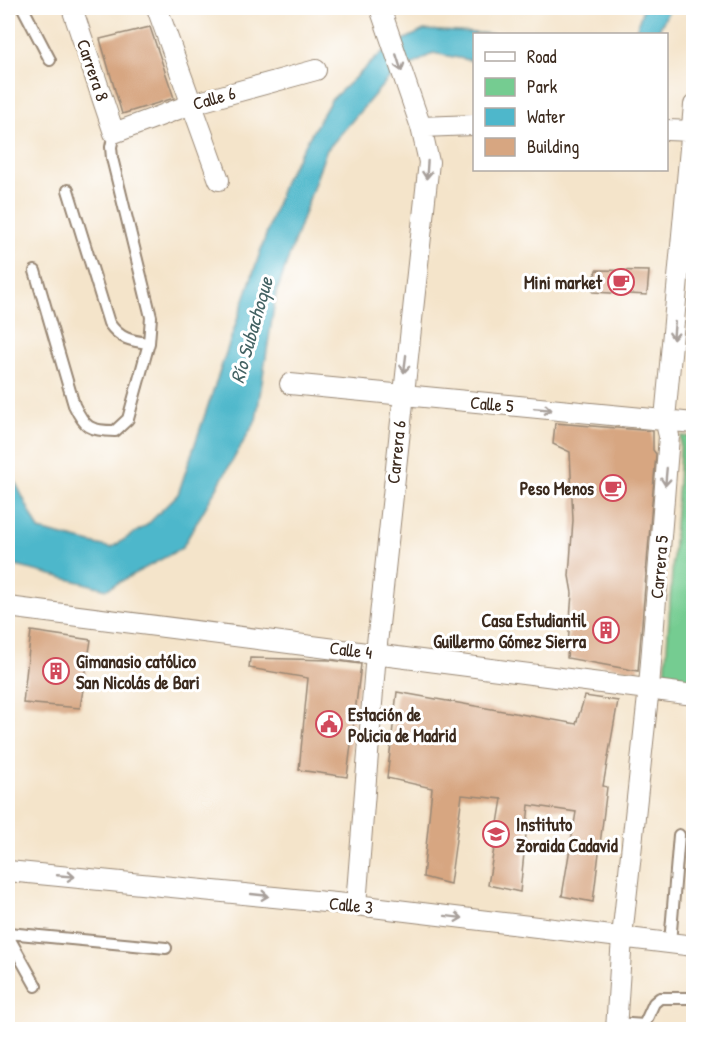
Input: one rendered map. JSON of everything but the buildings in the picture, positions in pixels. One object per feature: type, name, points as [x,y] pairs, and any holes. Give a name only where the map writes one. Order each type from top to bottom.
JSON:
[{"type":"street","name":"Carrera 8","points":[[72,8],[114,133]]},
{"type":"street","points":[[157,8],[219,180]]},
{"type":"street","name":"Carrera 6","points":[[356,905],[376,653],[401,397],[429,162],[421,127],[380,8]]},
{"type":"street","name":"Calle 6","points":[[114,133],[192,104],[316,70]]},
{"type":"street","name":"Carrera 5","points":[[616,1026],[622,937],[649,687],[669,436],[665,419],[693,131],[693,105]]},
{"type":"street","points":[[421,127],[473,125]]},
{"type":"street","points":[[668,130],[693,131]]},
{"type":"street","name":"Calle 5","points":[[290,384],[401,397],[693,423]]},
{"type":"street","name":"Calle 4","points":[[8,607],[649,687],[693,695]]},
{"type":"street","name":"Calle 3","points":[[8,871],[356,905],[693,946]]},
{"type":"lane","points":[[23,8],[50,60]]},
{"type":"lane","points":[[36,271],[74,405],[82,422],[96,431],[115,431],[128,418],[149,343],[151,316],[112,158],[114,133]]},
{"type":"lane","points":[[68,190],[109,323],[117,334],[129,340],[149,343]]},
{"type":"lane","points":[[670,943],[679,835]]},
{"type":"lane","points":[[8,934],[166,948]]},
{"type":"lane","points":[[8,934],[36,986]]},
{"type":"lane","points":[[616,1026],[647,1027],[654,1003],[660,998],[693,998]]},
{"type":"green space","points":[[681,436],[693,437],[693,683],[665,678]]},
{"type":"water","points":[[643,8],[670,8],[658,33],[633,33]]},
{"type":"water","name":"Río Subachoque","points":[[424,30],[476,33],[473,33],[473,61],[433,53],[388,79],[326,151],[276,294],[256,420],[182,548],[107,589],[8,564],[8,467],[39,530],[111,548],[147,525],[178,494],[285,179],[331,100],[387,48]]},
{"type":"place","name":"Mini market","points":[[621,282]]},
{"type":"place","name":"Peso Menos","points":[[613,488]]},
{"type":"place","name":"Casa Estudiantil Guillermo Gómez Sierra","points":[[606,630]]},
{"type":"place","name":"Gimanasio católico San Nicolás de Bari","points":[[56,671]]},
{"type":"place","name":"Estación de Policia de Madrid","points":[[329,724]]},
{"type":"place","name":"Instituto Zoraida Cadavid","points":[[496,834]]}]
